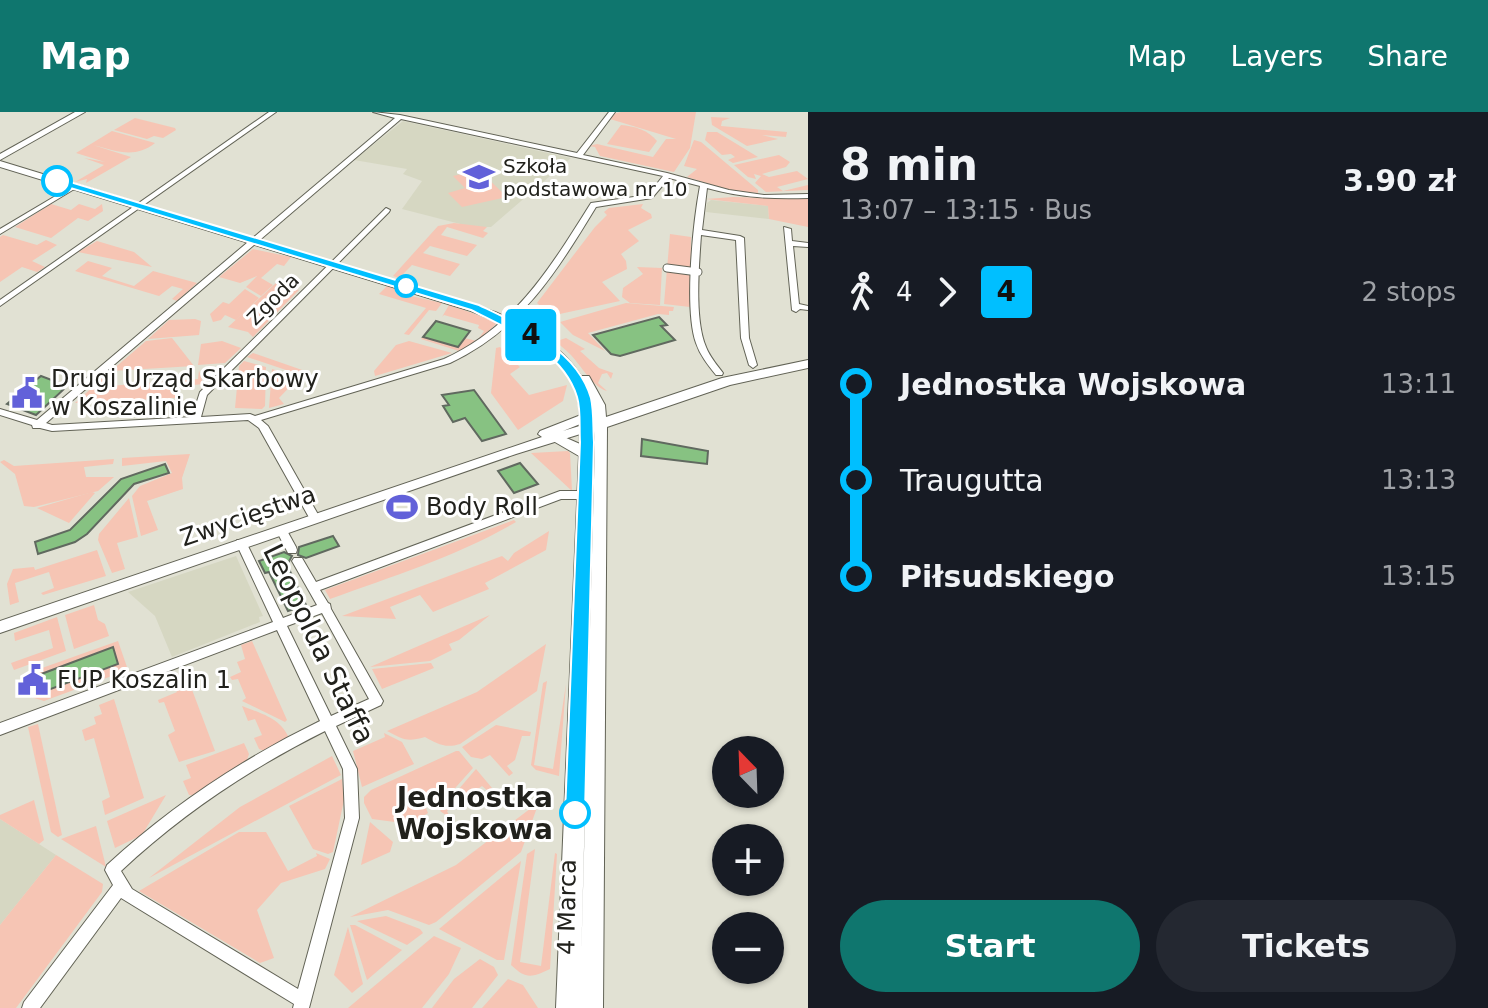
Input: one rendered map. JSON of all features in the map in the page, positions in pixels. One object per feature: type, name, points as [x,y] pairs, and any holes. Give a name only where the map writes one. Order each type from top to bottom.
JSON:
[{"type":"main road","points":[[0,164],[510,320],[544,339],[576,368],[591,389],[593,420]]},
{"type":"main road","name":"Zwycięstwa","points":[[593,420],[727,381],[808,364]]},
{"type":"main road","name":"4 Marca","points":[[568,1008],[587,454],[593,420]]},
{"type":"main road","name":"4 Marca","points":[[591,1008],[593,420]]},
{"type":"main road","points":[[555,438],[587,454]]},
{"type":"street","points":[[0,157],[81,112]]},
{"type":"street","points":[[0,304],[273,112]]},
{"type":"street","points":[[376,112],[579,155],[745,195],[808,196]]},
{"type":"street","points":[[579,155],[612,112]]},
{"type":"street","points":[[36,426],[400,117]]},
{"type":"street","points":[[0,412],[36,426],[58,428],[196,419],[255,419],[459,357],[486,341],[510,320],[594,205],[650,197],[667,175]]},
{"type":"street","points":[[704,186],[699,232],[698,335],[706,356],[719,373]]},
{"type":"street","points":[[0,232],[74,187]]},
{"type":"street","name":"Zgoda","points":[[196,419],[203,394],[386,210]]},
{"type":"street","points":[[787,229],[796,308],[808,308]]},
{"type":"street","points":[[699,232],[740,238],[745,338],[753,365]]},
{"type":"street","points":[[789,243],[808,245]]},
{"type":"street","points":[[667,268],[698,272]]},
{"type":"street","points":[[255,419],[263,426],[315,518]]},
{"type":"street","name":"Zwycięstwa","points":[[0,627],[555,438],[593,420]]},
{"type":"street","name":"Zwycięstwa","points":[[512,451],[564,424],[593,420]]},
{"type":"street","points":[[315,587],[560,495],[586,495]]},
{"type":"street","name":"Leopolda Staffa","points":[[281,530],[377,701],[328,722]]},
{"type":"street","name":"Leopolda Staffa","points":[[241,543],[350,769],[352,818],[303,1004]]},
{"type":"street","points":[[0,729],[326,607]]},
{"type":"street","points":[[303,1004],[127,894],[112,870],[131,851],[188,807],[328,722]]},
{"type":"street","points":[[30,1008],[122,885]]},
{"type":"shaded area","points":[[696,112],[690,148],[674,172],[600,156],[595,147],[589,146],[597,144],[653,157],[666,139],[676,139],[610,119],[613,114]]},
{"type":"shaded area","points":[[711,117],[730,118],[722,121],[721,126],[787,132],[786,137],[762,135],[778,139],[747,146],[712,125]]},
{"type":"shaded area","points":[[135,118],[176,130],[163,138],[154,136],[147,139],[114,130]]},
{"type":"shaded area","name":"Szkoła podstawowa nr 10","points":[[403,121],[571,158],[491,227],[472,227],[402,209],[422,181],[403,174],[407,169],[354,160]]},
{"type":"shaded area","points":[[621,125],[640,129],[657,141],[649,152],[607,144]]},
{"type":"shaded area","points":[[112,131],[155,143],[133,152],[93,145],[131,157],[86,183],[87,179],[75,182],[104,165],[84,158],[105,162],[76,153]]},
{"type":"shaded area","points":[[707,132],[717,132],[758,157],[733,163],[728,160],[735,157],[722,155],[705,140]]},
{"type":"shaded area","points":[[694,140],[701,142],[758,193],[733,191],[687,177],[697,169],[684,166]]},
{"type":"shaded area","points":[[779,155],[790,162],[786,167],[762,174],[769,177],[797,171],[808,179],[777,187],[783,191],[808,185],[808,190],[766,192],[755,183],[761,176],[754,174],[756,179],[748,177],[734,165]]},
{"type":"shaded area","points":[[479,170],[507,197],[462,207],[448,193],[465,188],[453,176]]},
{"type":"shaded area","points":[[706,199],[808,199],[808,227],[769,219],[768,206]]},
{"type":"shaded area","points":[[711,200],[768,206],[769,219],[706,212],[707,203]]},
{"type":"shaded area","points":[[51,204],[71,210],[79,204],[95,209],[102,204],[103,211],[88,221],[78,218],[51,238],[15,227]]},
{"type":"shaded area","points":[[643,204],[641,208],[652,218],[628,230],[639,241],[621,254],[627,269],[602,282],[620,301],[555,315],[550,315],[537,303],[607,215],[604,212],[609,208]]},
{"type":"shaded area","points":[[454,223],[487,227],[483,231],[488,233],[483,238],[447,227],[441,235],[477,245],[467,256],[430,246],[423,253],[460,264],[450,276],[412,265],[399,278],[393,276],[438,226]]},
{"type":"shaded area","points":[[670,234],[691,237],[690,307],[664,304]]},
{"type":"shaded area","points":[[3,235],[37,245],[46,240],[57,245],[32,261],[45,267],[37,272],[22,267],[0,282],[0,237]]},
{"type":"shaded area","points":[[97,241],[134,252],[152,267],[78,252]]},
{"type":"shaded area","points":[[253,249],[291,257],[284,266],[277,264],[261,278],[273,285],[261,296],[246,287],[257,276],[240,283],[219,277]]},
{"type":"shaded area","points":[[88,261],[112,268],[102,276],[134,286],[153,271],[197,283],[177,301],[172,299],[183,289],[172,286],[159,296],[75,271]]},
{"type":"shaded area","points":[[637,267],[662,268],[660,305],[630,303],[622,297],[623,288],[643,274]]},
{"type":"shaded area","points":[[276,283],[299,290],[253,337],[248,332],[228,327]]},
{"type":"shaded area","points":[[387,286],[400,290],[398,293],[442,303],[436,311],[429,310],[409,335],[404,334],[426,308],[379,294]]},
{"type":"shaded area","points":[[245,289],[259,298],[236,320],[225,315],[213,322],[210,314],[223,302],[229,304]]},
{"type":"shaded area","points":[[626,303],[674,307],[669,315],[658,314],[588,333],[605,351],[573,335],[560,322]]},
{"type":"shaded area","points":[[449,305],[495,321],[496,324],[477,342],[459,351],[421,339],[457,347],[464,338],[477,341],[484,331],[478,328],[479,325],[442,317]]},
{"type":"shaded area","points":[[527,316],[560,340],[566,338],[585,349],[580,351],[599,368],[613,373],[611,379],[607,373],[602,374],[598,383],[607,391],[593,381],[571,355]]},
{"type":"shaded area","points":[[169,320],[201,321],[199,335],[148,339]]},
{"type":"shaded area","points":[[172,338],[194,366],[111,371],[146,341]]},
{"type":"shaded area","points":[[222,341],[241,348],[225,363],[198,365],[201,344]]},
{"type":"shaded area","points":[[409,341],[452,353],[375,376],[374,371],[396,345]]},
{"type":"shaded area","points":[[500,347],[520,367],[510,374],[529,395],[567,385],[563,401],[518,430],[491,393],[496,348]]},
{"type":"shaded area","points":[[253,353],[305,371],[279,398],[284,404],[269,408],[272,369],[282,372],[279,376],[287,378],[292,372],[247,357]]},
{"type":"shaded area","points":[[244,361],[266,367],[265,406],[262,409],[235,408],[239,366]]},
{"type":"shaded area","points":[[199,370],[203,384],[176,387],[175,398],[75,403],[106,375],[113,376],[109,377],[109,386],[198,379]]},
{"type":"shaded area","points":[[531,453],[570,453],[572,491]]},
{"type":"shaded area","points":[[190,454],[182,478],[183,489],[147,501],[158,530],[141,536],[132,496],[140,486],[172,473],[166,461],[122,466],[122,458]]},
{"type":"shaded area","points":[[114,459],[113,464],[84,467],[86,477],[114,477],[98,491],[34,507],[24,506],[15,474],[0,462],[4,460],[14,466]]},
{"type":"shaded area","points":[[95,493],[69,523],[37,508]]},
{"type":"shaded area","points":[[129,498],[138,537],[117,543],[125,569],[112,573],[98,540],[99,534]]},
{"type":"shaded area","points":[[514,520],[516,522],[471,545],[401,573],[330,599],[325,590]]},
{"type":"shaded area","points":[[549,531],[546,550],[485,583],[489,589],[433,612],[420,595],[390,607],[396,619],[342,616],[502,556],[508,561],[514,553]]},
{"type":"shaded area","points":[[97,550],[106,576],[43,595],[41,593],[54,588],[49,572],[15,583],[19,602],[10,605],[7,584],[13,569],[34,567],[35,570]]},
{"type":"shaded area","points":[[236,556],[263,616],[259,617],[260,622],[172,657],[155,616],[128,592]]},
{"type":"shaded area","points":[[94,605],[98,620],[105,624],[109,636],[74,649],[65,615]]},
{"type":"shaded area","points":[[490,615],[459,640],[449,644],[452,650],[430,661],[370,667]]},
{"type":"shaded area","points":[[57,617],[66,651],[14,670],[11,663],[53,648],[49,630],[15,641],[14,633]]},
{"type":"shaded area","points":[[118,641],[128,670],[44,701],[18,693],[28,673]]},
{"type":"shaded area","points":[[252,641],[287,720],[285,722],[242,701],[246,698],[238,679],[232,680],[230,677],[241,672],[237,662],[245,659],[241,645]]},
{"type":"shaded area","points":[[546,644],[537,691],[460,744],[445,746],[425,737],[406,739],[387,731],[477,692]]},
{"type":"shaded area","points":[[431,663],[434,668],[382,689],[372,669]]},
{"type":"shaded area","points":[[185,671],[215,751],[179,762],[168,735],[175,731],[164,702],[159,703],[158,700],[177,692],[171,677]]},
{"type":"shaded area","points":[[547,681],[534,765],[553,769],[566,684],[559,776],[536,770],[531,765],[543,683]]},
{"type":"shaded area","points":[[114,699],[144,798],[105,815],[102,801],[110,797],[94,738],[85,741],[82,730],[96,724],[94,717],[102,714],[99,705]]},
{"type":"shaded area","points":[[242,706],[276,722],[290,740],[267,752],[259,749],[254,738],[262,735],[255,719],[248,721]]},
{"type":"shaded area","points":[[38,724],[62,835],[58,837],[51,832],[28,727]]},
{"type":"shaded area","points":[[496,725],[531,732],[530,736],[522,736],[515,760],[507,766],[513,773],[509,776],[490,755],[482,759],[471,757],[462,747]]},
{"type":"shaded area","points":[[384,733],[402,742],[414,764],[362,787],[353,751],[385,737]]},
{"type":"shaded area","points":[[244,743],[249,754],[247,760],[196,796],[189,795],[183,781],[191,778],[186,765]]},
{"type":"shaded area","points":[[456,751],[473,768],[440,805],[434,800],[429,802],[426,808],[428,813],[410,824],[372,819],[364,803],[364,797],[371,790]]},
{"type":"shaded area","points":[[332,756],[341,775],[149,878],[240,807]]},
{"type":"shaded area","points":[[476,769],[492,788],[488,791],[482,786],[447,811],[450,818],[440,811]]},
{"type":"shaded area","points":[[342,779],[344,800],[333,852],[328,854],[313,849],[289,806]]},
{"type":"shaded area","points":[[166,795],[142,835],[115,848],[107,821]]},
{"type":"shaded area","points":[[34,800],[44,840],[39,844],[0,819],[0,815]]},
{"type":"shaded area","points":[[539,802],[521,852],[436,922],[429,925],[388,910],[350,917],[456,865]]},
{"type":"shaded area","points":[[0,819],[56,855],[0,925]]},
{"type":"shaded area","points":[[370,822],[393,842],[390,852],[361,865]]},
{"type":"shaded area","points":[[96,826],[106,867],[61,839]]},
{"type":"shaded area","points":[[239,832],[266,832],[288,871],[317,856],[316,853],[330,859],[325,869],[281,883],[257,910],[274,958],[260,963],[139,891]]},
{"type":"shaded area","points":[[535,849],[520,962],[541,966],[557,854],[550,969],[529,976],[511,965],[527,854]]},
{"type":"shaded area","points":[[56,855],[103,884],[102,892],[16,1008],[0,1008],[0,925]]},
{"type":"shaded area","points":[[521,861],[504,960],[497,960],[439,929]]},
{"type":"shaded area","points":[[386,916],[423,933],[407,945],[357,921]]},
{"type":"shaded area","points":[[350,925],[355,925],[402,950],[367,980]]},
{"type":"shaded area","points":[[348,927],[363,984],[352,993],[334,975]]},
{"type":"shaded area","points":[[434,936],[461,948],[449,974],[422,1008],[348,1008]]},
{"type":"shaded area","points":[[480,959],[494,967],[498,975],[472,1008],[432,1008],[454,979]]},
{"type":"shaded area","points":[[508,979],[523,985],[538,1008],[482,1008]]},
{"type":"building","points":[[659,317],[667,325],[661,326],[675,340],[620,356],[611,354],[593,335]]},
{"type":"building","points":[[436,321],[470,331],[458,347],[423,337]]},
{"type":"building","name":"Drugi Urząd Skarbowy w Koszalinie","points":[[41,376],[57,382],[52,386],[63,390],[36,415],[7,404]]},
{"type":"building","points":[[474,390],[506,434],[482,441],[465,418],[453,422],[443,406],[449,405],[442,395]]},
{"type":"building","points":[[642,439],[708,451],[707,464],[641,456]]},
{"type":"building","points":[[520,463],[538,484],[514,493],[498,471]]},
{"type":"building","points":[[165,464],[169,473],[134,484],[87,534],[75,542],[38,554],[35,542],[70,530],[121,479]]},
{"type":"building","points":[[333,536],[339,546],[306,558],[298,555],[299,547]]},
{"type":"building","points":[[284,552],[292,556],[287,565],[306,605],[288,611],[269,572],[265,573],[259,561]]},
{"type":"building","points":[[113,647],[118,664],[32,696],[28,679]]},
{"type":"bus line","name":"4","points":[[57,181],[475,308],[532,335],[569,369],[584,398],[587,442],[575,813]]},
{"type":"place","name":"Szkoła podstawowa nr 10","points":[[479,177]]},
{"type":"place","name":"Drugi Urząd Skarbowy w Koszalinie","points":[[27,393]]},
{"type":"place","name":"Body Roll","points":[[402,507]]},
{"type":"place","name":"FUP Koszalin 1","points":[[33,680]]},
{"type":"place","name":"Jednostka Wojskowa","points":[[575,813]]}]
